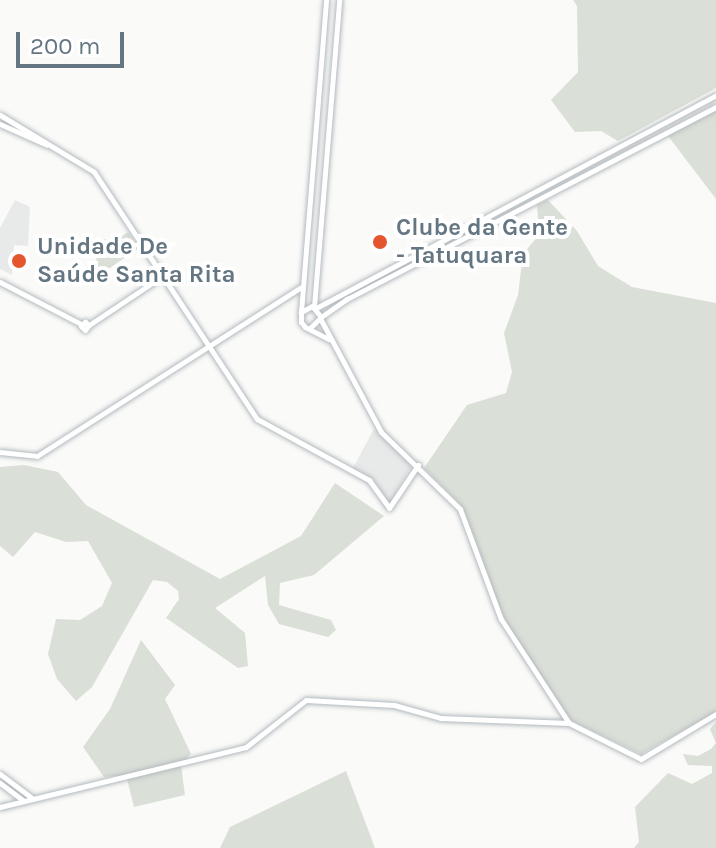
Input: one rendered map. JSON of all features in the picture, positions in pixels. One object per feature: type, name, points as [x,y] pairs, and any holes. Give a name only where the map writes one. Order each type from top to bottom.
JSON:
[{"type":"street","points":[[326,0],[301,287],[301,322],[332,343]]},
{"type":"street","points":[[339,0],[315,308],[368,415],[460,509],[501,619],[569,723]]},
{"type":"street","points":[[318,300],[716,95]]},
{"type":"street","points":[[310,328],[355,295],[716,107]]},
{"type":"street","points":[[0,115],[94,172],[257,419],[369,480],[389,508],[418,465]]},
{"type":"street","points":[[0,124],[48,145]]},
{"type":"street","points":[[0,282],[81,324],[89,325],[161,277]]},
{"type":"street","points":[[0,452],[37,456],[301,287]]},
{"type":"street","points":[[301,312],[315,308]]},
{"type":"street","points":[[0,807],[246,747],[306,700],[394,705],[441,718],[569,723],[641,759],[716,714]]},
{"type":"street","points":[[0,774],[33,799]]},
{"type":"street","points":[[0,783],[24,801]]},
{"type":"street","points":[[10,791],[10,805]]},
{"type":"shaded area","points":[[573,0],[716,0],[716,88],[618,141],[601,131],[575,132],[551,100],[578,72],[577,6]]},
{"type":"shaded area","points":[[716,111],[716,199],[668,136]]},
{"type":"shaded area","points":[[15,200],[30,207],[28,246],[14,245],[12,275],[0,269],[0,228]]},
{"type":"shaded area","points":[[548,200],[577,231],[598,266],[632,287],[716,303],[716,712],[641,754],[570,720],[507,626],[461,505],[424,468],[467,405],[506,393],[512,372],[504,333],[518,295],[523,254],[539,235],[537,205]]},
{"type":"shaded area","points":[[128,232],[139,248],[95,278],[98,239],[116,240]]},
{"type":"shaded area","points":[[374,429],[412,465],[389,504],[373,479],[353,468]]},
{"type":"shaded area","points":[[24,465],[58,472],[86,505],[220,579],[301,536],[335,483],[384,516],[314,575],[280,583],[279,605],[331,620],[336,630],[328,637],[279,624],[268,605],[265,576],[215,608],[245,633],[248,666],[238,668],[166,618],[179,599],[178,591],[167,582],[153,580],[92,687],[76,701],[57,679],[48,654],[56,619],[80,620],[102,606],[112,583],[88,541],[66,542],[35,532],[13,557],[0,546],[0,467]]},
{"type":"shaded area","points":[[141,640],[175,685],[165,699],[191,754],[181,765],[185,795],[134,807],[126,775],[104,777],[83,747],[110,709]]},
{"type":"shaded area","points":[[716,722],[716,743],[710,729]]},
{"type":"shaded area","points":[[716,743],[716,848],[634,848],[639,842],[635,807],[668,773],[692,784],[712,773],[712,766],[688,765],[683,754],[698,756]]},
{"type":"shaded area","points":[[346,771],[375,848],[220,848],[230,827]]},
{"type":"place","name":"Clube da Gente - Tatuquara","points":[[380,242]]},
{"type":"place","name":"Unidade De Saúde Santa Rita","points":[[19,261]]}]
